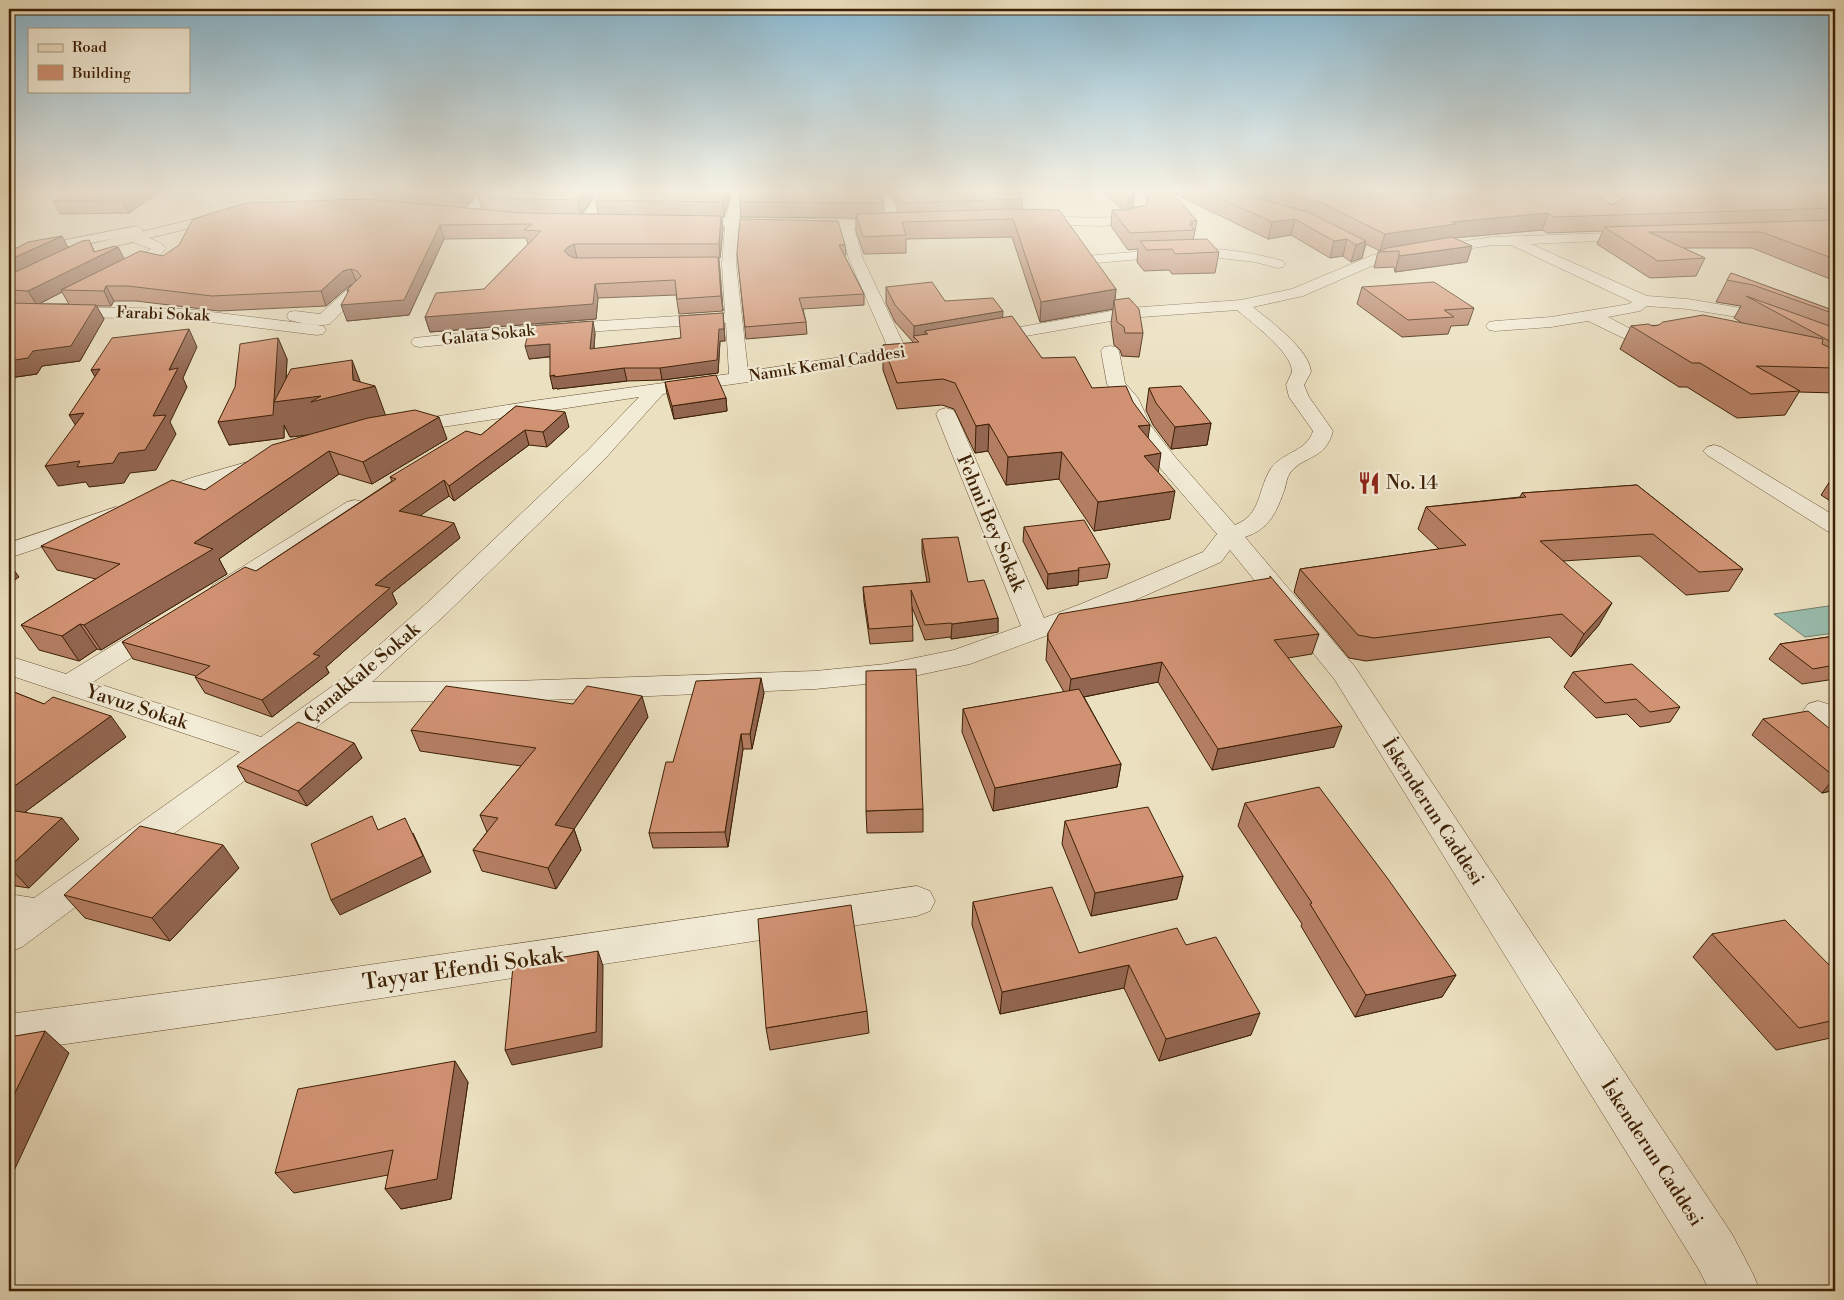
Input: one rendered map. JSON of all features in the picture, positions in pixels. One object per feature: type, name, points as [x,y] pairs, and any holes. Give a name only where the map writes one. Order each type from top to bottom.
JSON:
[{"type":"main road","points":[[9,286],[75,253]]},
{"type":"street","points":[[9,255],[24,253]]},
{"type":"street","points":[[9,255],[31,253]]},
{"type":"street","points":[[102,280],[155,253]]},
{"type":"street","points":[[730,253],[729,264],[739,378]]},
{"type":"street","points":[[854,253],[899,353]]},
{"type":"street","points":[[1092,253],[1102,274]]},
{"type":"street","points":[[1096,259],[1158,253]]},
{"type":"street","points":[[1182,253],[1244,255],[1278,264]]},
{"type":"street","points":[[1368,253],[1378,258]]},
{"type":"street","points":[[967,342],[1123,306],[1241,305],[1297,293],[1378,258],[1411,253]]},
{"type":"street","points":[[1539,253],[1644,300],[1688,304],[1741,313],[1835,348]]},
{"type":"street","points":[[710,264],[729,264]]},
{"type":"street","points":[[229,318],[247,310],[324,320],[356,290]]},
{"type":"street","points":[[9,328],[66,298]]},
{"type":"street","points":[[1495,326],[1551,322],[1634,308],[1644,300]]},
{"type":"street","points":[[344,692],[513,691],[815,680],[886,673],[960,658],[1090,610],[1212,556],[1230,534],[1249,529],[1262,518],[1282,469],[1317,445],[1322,438],[1323,431],[1299,397],[1295,385],[1301,375],[1301,367],[1283,344],[1241,305]]},
{"type":"street","name":"Farabi Sokak","points":[[9,311],[150,312],[229,318],[317,330]]},
{"type":"street","points":[[1590,315],[1642,342]]},
{"type":"street","name":"Galata Sokak","points":[[420,342],[501,332],[588,325],[735,317]]},
{"type":"street","name":"Namık Kemal Caddesi","points":[[383,431],[493,411],[739,378],[938,347]]},
{"type":"street","name":"İskenderun Caddesi","points":[[1110,351],[1116,384],[1128,398],[1141,427],[1168,463],[1230,534],[1345,674],[1715,1252],[1736,1291]]},
{"type":"street","name":"Çanakkale Sokak","points":[[9,936],[24,912],[265,749],[344,692],[436,609],[588,463],[658,389]]},
{"type":"street","points":[[461,441],[478,430],[493,411]]},
{"type":"street","name":"Fehmi Bey Sokak","points":[[946,414],[1036,630]]},
{"type":"street","points":[[1714,450],[1835,526]]},
{"type":"street","points":[[9,551],[199,483],[286,457]]},
{"type":"street","points":[[203,601],[378,493]]},
{"type":"street","points":[[70,684],[178,617]]},
{"type":"street","name":"Yavuz Sokak","points":[[9,665],[265,749]]},
{"type":"street","name":"Tayyar Efendi Sokak","points":[[9,1033],[288,995],[917,901]]},
{"type":"shaded area","points":[[1835,605],[1835,633],[1805,637],[1774,614]]},
{"type":"building","points":[[9,253],[25,253],[9,260]]},
{"type":"building","points":[[57,253],[106,253],[28,291],[9,290],[9,275]]},
{"type":"building","points":[[137,253],[163,256],[168,253],[427,253],[404,300],[341,305],[349,290],[347,290],[361,276],[357,271],[351,269],[343,271],[321,291],[212,296],[128,286],[106,286],[104,291],[61,290]]},
{"type":"building","points":[[520,253],[566,253],[574,258],[718,257],[721,296],[677,299],[675,280],[595,284],[593,304],[425,317],[436,293],[484,289]]},
{"type":"building","points":[[737,253],[843,253],[864,294],[799,298],[806,322],[745,327]]},
{"type":"building","points":[[1024,253],[1090,253],[1116,289],[1041,302]]},
{"type":"building","points":[[1174,253],[1204,253],[1175,254]]},
{"type":"building","points":[[1399,253],[1423,253],[1399,256]]},
{"type":"building","points":[[1645,253],[1694,253],[1705,258],[1658,261]]},
{"type":"building","points":[[1818,253],[1835,253],[1835,259]]},
{"type":"building","points":[[1731,273],[1835,311],[1835,314],[1753,285],[1727,280]]},
{"type":"building","points":[[932,282],[945,301],[993,298],[1003,311],[914,326],[895,305],[886,287]]},
{"type":"building","points":[[1434,282],[1474,308],[1444,310],[1454,317],[1408,320],[1362,287]]},
{"type":"building","points":[[1746,296],[1835,328],[1835,344]]},
{"type":"building","points":[[1129,298],[1139,309],[1143,333],[1125,333],[1124,327],[1117,322],[1114,300]]},
{"type":"building","points":[[9,303],[96,305],[71,346],[33,351],[28,358],[9,361],[9,334],[14,327],[9,327]]},
{"type":"building","points":[[723,313],[724,329],[719,329],[717,360],[660,368],[624,368],[554,377],[555,375],[550,376],[550,344],[525,346],[530,326],[593,321],[590,349],[681,338],[679,316]]},
{"type":"building","points":[[1703,315],[1823,339],[1822,344],[1835,350],[1835,368],[1756,366],[1800,391],[1751,394],[1700,363],[1692,363],[1631,326],[1648,324],[1653,326],[1663,322]]},
{"type":"building","points":[[1012,316],[1042,358],[1075,357],[1092,388],[1126,386],[1133,402],[1150,425],[1138,426],[1161,453],[1144,456],[1175,491],[1098,502],[1062,452],[1008,457],[989,424],[976,426],[955,383],[943,379],[897,383],[883,345],[919,342],[913,336],[928,334],[925,331]]},
{"type":"building","points":[[189,329],[169,370],[178,368],[153,416],[166,415],[145,450],[119,453],[113,463],[77,467],[80,461],[45,466],[84,413],[69,415],[100,369],[91,370],[112,338]]},
{"type":"building","points":[[278,338],[273,415],[218,422],[235,387],[240,344]]},
{"type":"building","points":[[352,360],[353,380],[375,386],[311,402],[321,396],[274,402],[291,369]]},
{"type":"building","points":[[716,375],[726,398],[672,406],[665,382]]},
{"type":"building","points":[[1181,386],[1211,423],[1175,427],[1156,403],[1149,388]]},
{"type":"building","points":[[516,406],[565,412],[543,432],[525,430],[449,486],[444,480],[399,511],[454,523],[375,585],[390,588],[313,654],[320,656],[262,700],[195,677],[210,666],[122,642],[245,567],[256,571],[396,479],[390,477],[466,431],[481,435]]},
{"type":"building","points":[[415,410],[439,417],[363,462],[329,451],[194,543],[213,549],[84,625],[80,624],[62,636],[21,625],[120,564],[41,546],[172,480],[205,490],[272,445],[368,418]]},
{"type":"building","points":[[1637,485],[1743,569],[1699,572],[1653,534],[1540,541],[1612,603],[1584,634],[1562,614],[1374,638],[1358,635],[1300,569],[1466,545],[1426,507],[1526,497],[1522,493]]},
{"type":"building","points":[[1084,520],[1110,564],[1048,574],[1024,527]]},
{"type":"building","points":[[958,537],[968,582],[984,580],[998,618],[952,624],[925,625],[911,590],[913,626],[869,629],[863,587],[930,582],[922,539]]},
{"type":"building","points":[[1270,576],[1319,634],[1274,640],[1342,726],[1218,749],[1162,662],[1071,679],[1048,639],[1048,633],[1059,614],[1270,578]]},
{"type":"building","points":[[1835,636],[1835,665],[1813,669],[1780,644]]},
{"type":"building","points":[[1632,664],[1680,707],[1650,712],[1636,699],[1605,703],[1573,672]]},
{"type":"building","points":[[916,669],[923,809],[866,811],[866,671]]},
{"type":"building","points":[[761,678],[750,734],[741,734],[725,832],[649,833],[666,762],[673,762],[696,681]]},
{"type":"building","points":[[446,686],[573,704],[587,686],[642,696],[555,825],[574,829],[548,868],[473,850],[498,818],[480,815],[536,748],[411,730]]},
{"type":"building","points":[[1079,689],[1121,764],[995,788],[963,709]]},
{"type":"building","points":[[9,690],[44,704],[53,697],[111,716],[9,790]]},
{"type":"building","points":[[1808,711],[1835,733],[1835,777],[1763,719]]},
{"type":"building","points":[[298,722],[354,743],[298,791],[237,766]]},
{"type":"building","points":[[1319,787],[1388,879],[1456,975],[1366,995],[1310,904],[1312,903],[1245,803]]},
{"type":"building","points":[[1148,807],[1183,876],[1095,893],[1065,821]]},
{"type":"building","points":[[9,810],[62,818],[9,867]]},
{"type":"building","points":[[372,816],[378,830],[405,818],[423,856],[331,900],[311,844]]},
{"type":"building","points":[[140,826],[223,845],[152,918],[64,895]]},
{"type":"building","points":[[1052,887],[1079,953],[1177,928],[1186,945],[1216,937],[1260,1013],[1166,1039],[1129,965],[1002,992],[973,902]]},
{"type":"building","points":[[851,905],[867,1011],[766,1028],[758,919]]},
{"type":"building","points":[[1785,920],[1835,971],[1835,1020],[1799,1028],[1712,934]]},
{"type":"building","points":[[598,951],[596,1032],[505,1050],[513,966]]},
{"type":"building","points":[[45,1031],[9,1105],[9,1037]]},
{"type":"building","points":[[455,1061],[437,1179],[385,1189],[393,1150],[275,1173],[298,1089]]},
{"type":"place","name":"No. 14","points":[[1369,483]]}]
